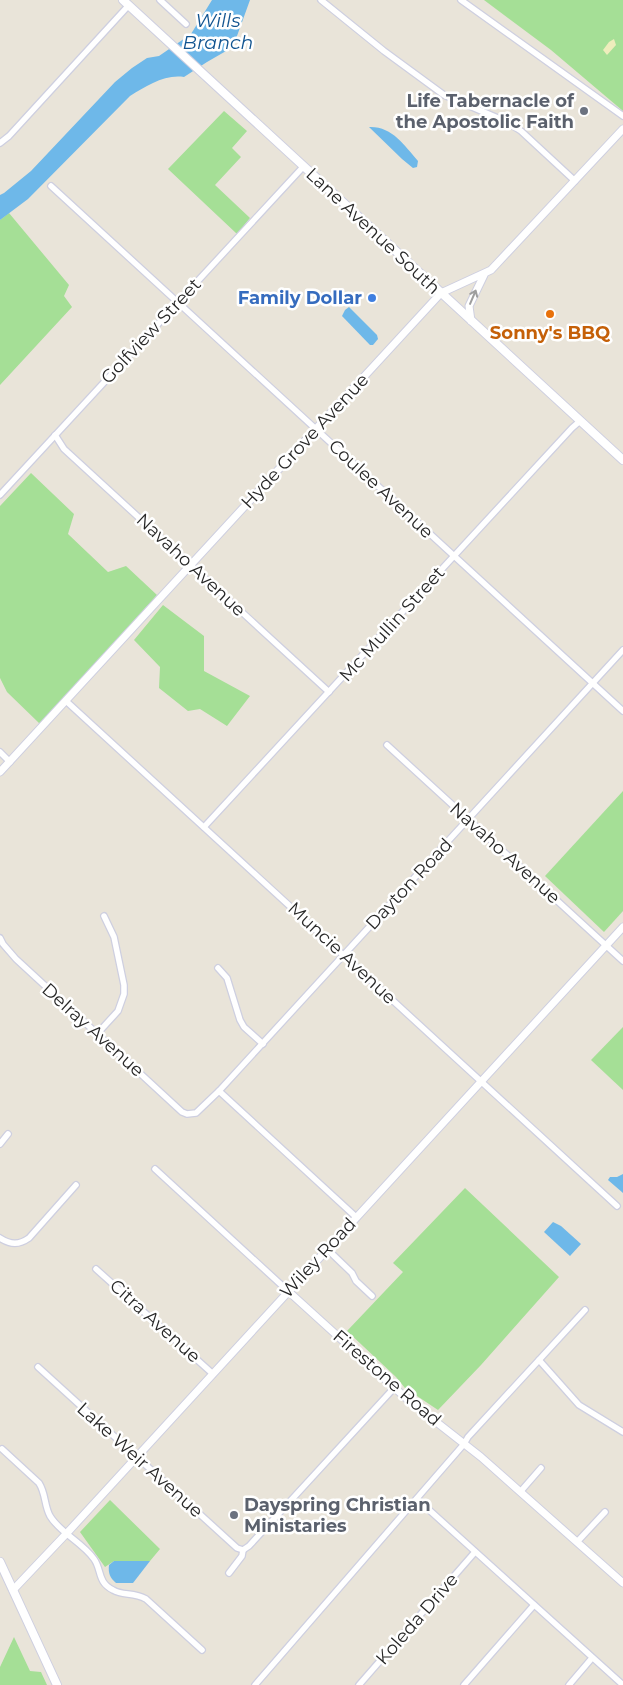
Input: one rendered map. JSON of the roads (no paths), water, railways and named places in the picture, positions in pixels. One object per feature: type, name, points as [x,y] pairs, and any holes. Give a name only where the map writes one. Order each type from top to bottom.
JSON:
[{"type":"main road","name":"Lane Avenue South","points":[[126,3],[623,460]]},
{"type":"main road","points":[[0,1562],[57,1685]]},
{"type":"street","points":[[160,0],[186,24]]},
{"type":"street","points":[[321,0],[384,51],[444,95],[507,122],[521,131],[575,181]]},
{"type":"street","points":[[461,0],[623,116]]},
{"type":"street","points":[[0,143],[9,136],[126,3]]},
{"type":"street","name":"Hyde Grove Avenue","points":[[0,772],[441,293],[492,270],[623,129]]},
{"type":"street","name":"Golfview Street","points":[[0,496],[303,167]]},
{"type":"street","name":"Coulee Avenue","points":[[51,186],[623,711]]},
{"type":"street","points":[[471,321],[469,306],[484,275]]},
{"type":"street","name":"Mc Mullin Street","points":[[204,827],[580,421]]},
{"type":"street","name":"Navaho Avenue","points":[[55,435],[64,449],[329,692]]},
{"type":"street","name":"Dayton Road","points":[[192,1114],[201,1110],[263,1044],[623,650]]},
{"type":"street","name":"Muncie Avenue","points":[[66,700],[617,1206]]},
{"type":"street","name":"Navaho Avenue","points":[[387,745],[623,961]]},
{"type":"street","points":[[0,752],[10,762]]},
{"type":"street","points":[[97,1034],[118,1011],[124,994],[124,985],[114,937],[104,916]]},
{"type":"street","name":"Wiley Road","points":[[13,1590],[623,926]]},
{"type":"street","name":"Delray Avenue","points":[[0,938],[7,951],[182,1112],[192,1114]]},
{"type":"street","points":[[218,968],[227,978],[244,1027],[263,1044]]},
{"type":"street","points":[[219,1091],[356,1217]]},
{"type":"street","points":[[0,1144],[8,1134]]},
{"type":"street","name":"Firestone Road","points":[[155,1169],[394,1388],[520,1491],[623,1583]]},
{"type":"street","points":[[0,1238],[6,1242],[18,1244],[30,1238],[76,1185]]},
{"type":"street","points":[[327,1249],[372,1296]]},
{"type":"street","name":"Citra Avenue","points":[[96,1269],[213,1374]]},
{"type":"street","points":[[255,1685],[417,1499],[468,1437],[585,1310]]},
{"type":"street","points":[[540,1360],[579,1405],[623,1432]]},
{"type":"street","name":"Lake Weir Avenue","points":[[38,1367],[237,1548],[243,1550]]},
{"type":"street","points":[[230,1573],[242,1556],[243,1550],[249,1546],[394,1388]]},
{"type":"street","points":[[2,1449],[39,1483],[44,1490],[49,1514],[95,1560],[100,1579],[113,1591],[122,1594],[138,1594],[146,1598],[202,1650]]},
{"type":"street","points":[[520,1491],[541,1468]]},
{"type":"street","points":[[417,1499],[623,1685]]},
{"type":"street","points":[[577,1542],[605,1512]]},
{"type":"street","name":"Koleda Drive","points":[[359,1685],[475,1552]]},
{"type":"street","points":[[464,1685],[534,1605]]},
{"type":"street","points":[[569,1685],[592,1658]]},
{"type":"water","name":"Wills Branch","points":[[212,0],[250,0],[233,47],[184,77],[163,79],[130,96],[28,199],[0,220],[0,195],[31,171],[115,82],[147,58],[159,56],[191,34]]},
{"type":"water","points":[[369,127],[384,130],[397,138],[418,161],[417,167],[413,168],[402,159]]},
{"type":"water","points":[[349,307],[377,335],[378,339],[373,345],[370,345],[342,316]]},
{"type":"water","points":[[623,1174],[623,1193],[608,1180],[610,1177],[617,1177]]},
{"type":"water","points":[[553,1222],[561,1226],[581,1244],[570,1256],[544,1232]]},
{"type":"water","points":[[114,1561],[150,1561],[133,1583],[116,1583],[111,1577],[109,1570],[109,1565]]},
{"type":"place","name":"Life Tabernacle of the Apostolic Faith","points":[[584,111]]},
{"type":"place","name":"Family Dollar","points":[[372,298]]},
{"type":"place","name":"Sonny's BBQ","points":[[550,314]]},
{"type":"place","name":"Dayspring Christian Ministaries","points":[[234,1515]]}]
